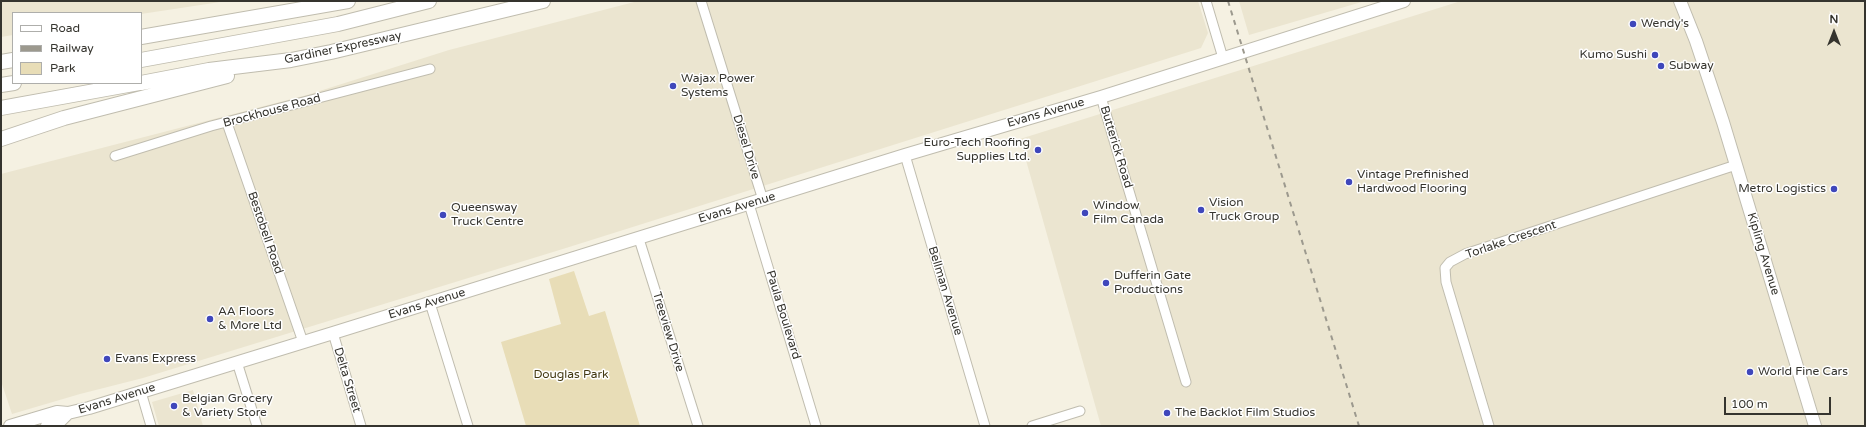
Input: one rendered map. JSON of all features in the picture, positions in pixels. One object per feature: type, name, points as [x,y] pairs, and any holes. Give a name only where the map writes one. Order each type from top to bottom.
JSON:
[{"type":"highway","points":[[142,37],[348,1]]},
{"type":"highway","name":"Gardiner Expressway","points":[[142,60],[338,24],[430,1]]},
{"type":"highway","name":"Gardiner Expressway","points":[[142,83],[209,70],[291,60],[488,16],[544,1]]},
{"type":"highway","points":[[1,62],[12,60]]},
{"type":"highway","points":[[1,140],[64,118],[291,60]]},
{"type":"highway","points":[[1,85],[12,83]]},
{"type":"highway","name":"Gardiner Expressway","points":[[1,108],[134,84]]},
{"type":"main road","name":"Evans Avenue","points":[[10,426],[56,412],[68,413],[141,392],[639,239],[904,155],[1101,97],[1404,1]]},
{"type":"main road","name":"Kipling Avenue","points":[[1676,1],[1685,15]]},
{"type":"main road","name":"Kipling Avenue","points":[[1680,1],[1712,85],[1815,426]]},
{"type":"main road","name":"Evans Avenue","points":[[47,426],[60,422],[68,413]]},
{"type":"street","name":"Diesel Drive","points":[[701,1],[762,200]]},
{"type":"street","points":[[1206,1],[1224,58]]},
{"type":"street","name":"Brockhouse Road","points":[[115,156],[134,149],[227,123],[430,69]]},
{"type":"street","name":"Butterick Road","points":[[1101,97],[1186,382]]},
{"type":"street","name":"Bestobell Road","points":[[227,123],[303,342]]},
{"type":"street","name":"Bellman Avenue","points":[[904,155],[985,426]]},
{"type":"street","name":"Torlake Crescent","points":[[1489,426],[1446,282],[1445,268],[1450,262],[1465,254],[1736,165]]},
{"type":"street","name":"Paula Boulevard","points":[[749,204],[816,426]]},
{"type":"street","name":"Treeview Drive","points":[[639,239],[698,426]]},
{"type":"street","points":[[430,303],[468,426]]},
{"type":"street","name":"Delta Street","points":[[333,333],[361,426]]},
{"type":"street","points":[[237,362],[257,426]]},
{"type":"street","points":[[141,392],[151,426]]},
{"type":"street","points":[[1032,426],[1080,411]]},
{"type":"shaded area","points":[[1,1],[227,1],[142,14],[142,12],[12,12],[12,35],[1,37]]},
{"type":"shaded area","points":[[638,1],[1198,1],[1208,33],[1201,48],[566,248],[143,378],[80,394],[12,414],[1,381],[1,174],[307,95],[449,50]]},
{"type":"shaded area","points":[[1239,1],[1365,1],[1249,35]]},
{"type":"shaded area","points":[[1461,1],[1865,1],[1865,426],[1101,426],[1020,139]]},
{"type":"shaded area","points":[[193,390],[203,426],[159,426],[152,402]]},
{"type":"green space","name":"Douglas Park","points":[[574,271],[589,316],[605,311],[640,426],[526,426],[501,342],[561,324],[549,279]]},
{"type":"railway","points":[[1228,1],[1359,426]]},
{"type":"place","name":"Wendy's","points":[[1633,24]]},
{"type":"place","name":"Kumo Sushi","points":[[1655,55]]},
{"type":"place","name":"Subway","points":[[1661,66]]},
{"type":"place","name":"Wajax Power Systems","points":[[673,86]]},
{"type":"place","name":"Euro-Tech Roofing Supplies Ltd.","points":[[1038,150]]},
{"type":"place","name":"Vintage Prefinished Hardwood Flooring","points":[[1349,182]]},
{"type":"place","name":"Metro Logistics","points":[[1834,189]]},
{"type":"place","name":"Vision Truck Group","points":[[1201,210]]},
{"type":"place","name":"Window Film Canada","points":[[1085,213]]},
{"type":"place","name":"Queensway Truck Centre","points":[[443,215]]},
{"type":"place","name":"Dufferin Gate Productions","points":[[1106,283]]},
{"type":"place","name":"AA Floors & More Ltd","points":[[210,319]]},
{"type":"place","name":"Evans Express","points":[[107,359]]},
{"type":"place","name":"World Fine Cars","points":[[1750,372]]},
{"type":"place","name":"Belgian Grocery & Variety Store","points":[[174,406]]},
{"type":"place","name":"The Backlot Film Studios","points":[[1167,413]]}]
